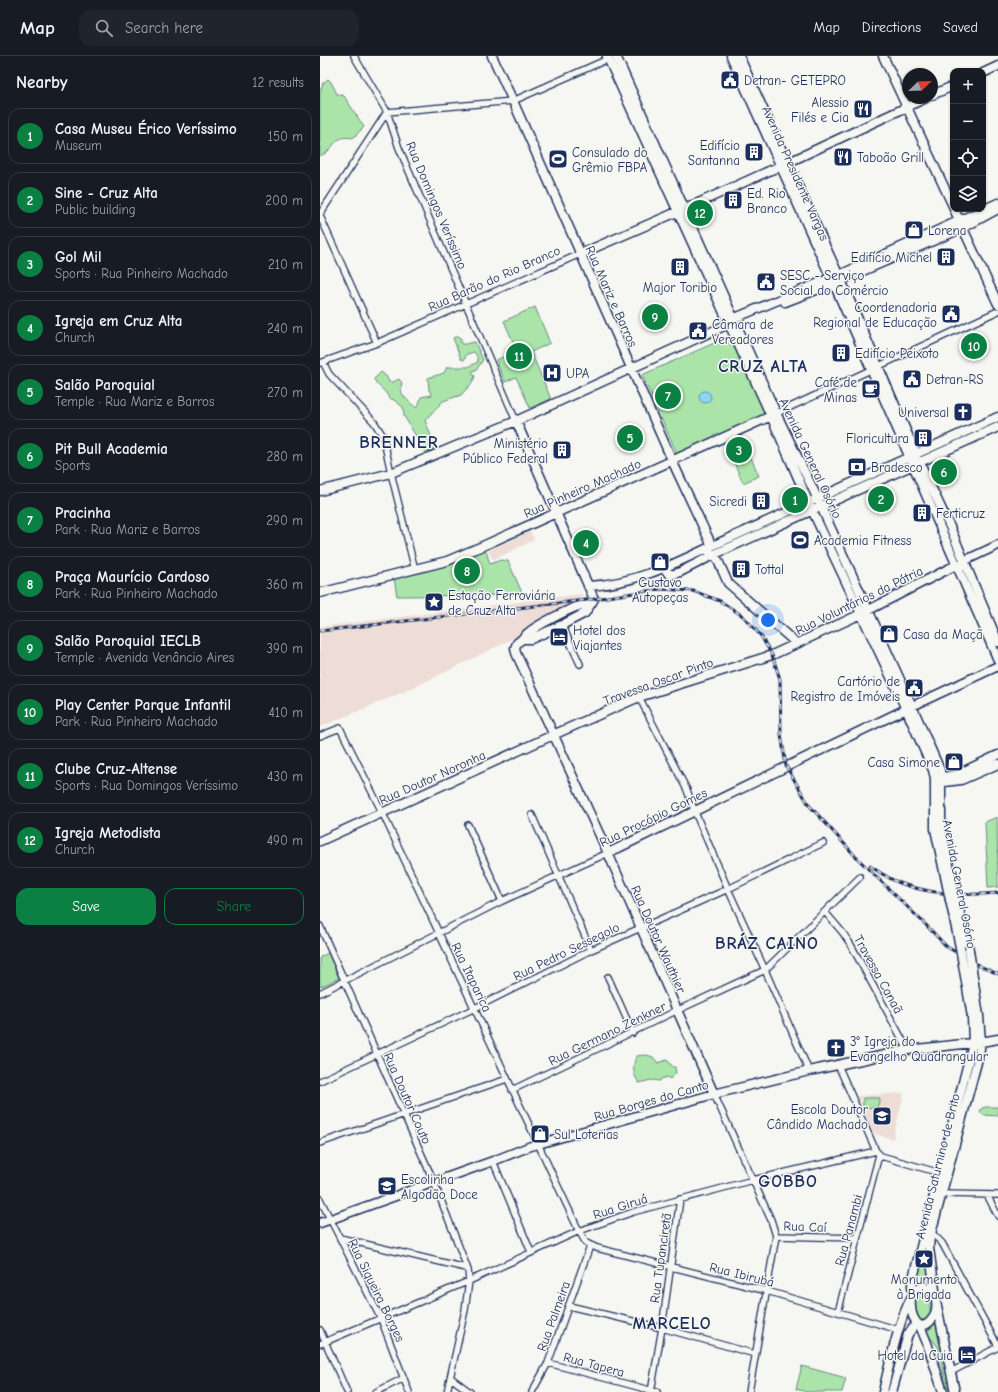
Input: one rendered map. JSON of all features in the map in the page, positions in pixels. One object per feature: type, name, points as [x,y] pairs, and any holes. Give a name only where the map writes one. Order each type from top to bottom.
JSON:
[{"type":"main road","name":"Rua Mariz e Barros","points":[[492,56],[514,101],[672,461],[712,546],[715,545],[718,548],[718,552],[715,554],[728,584],[797,644]]},
{"type":"main road","name":"Avenida Presidente Vargas","points":[[731,56],[784,165],[836,279],[913,456],[956,565],[998,660]]},
{"type":"main road","name":"Avenida Presidente Vargas","points":[[739,56],[784,165]]},
{"type":"main road","points":[[883,56],[950,200]]},
{"type":"main road","name":"Avenida General Osório","points":[[611,57],[813,501],[821,507],[864,612]]},
{"type":"main road","points":[[986,72],[998,66]]},
{"type":"main road","points":[[938,92],[950,87]]},
{"type":"main road","name":"Rua Barão do Rio Branco","points":[[580,254],[784,165],[913,104]]},
{"type":"main road","points":[[320,491],[391,473],[516,421],[773,304],[836,279],[940,234],[983,214],[998,204]]},
{"type":"main road","points":[[983,214],[998,210]]},
{"type":"main road","points":[[956,212],[998,304]]},
{"type":"main road","name":"Rua Pinheiro Machado","points":[[320,593],[448,561],[774,415]]},
{"type":"main road","points":[[588,586],[600,586],[642,577],[998,418]]},
{"type":"main road","name":"Rua Domingos Veríssimo","points":[[516,421],[594,599],[589,606]]},
{"type":"main road","points":[[666,567],[667,572],[673,575],[715,554],[998,427]]},
{"type":"main road","name":"Avenida Presidente Vargas","points":[[916,464],[950,527],[998,642]]},
{"type":"main road","name":"Avenida General Osório","points":[[813,501],[812,510],[864,612],[940,770],[938,780],[943,852],[954,900],[968,950],[976,1017],[977,1043]]},
{"type":"main road","name":"Rua Voluntários da Pátria","points":[[772,655],[864,612],[956,565],[956,562],[959,560],[964,562],[998,545]]},
{"type":"main road","points":[[581,606],[589,606],[585,613],[562,625],[532,639],[520,641],[528,633],[548,621],[581,606]]},
{"type":"main road","name":"Rua Doutor Wauthier","points":[[520,641],[515,648],[516,653],[608,852],[714,1094]]},
{"type":"main road","name":"Travessa Oscar Pinto","points":[[553,735],[639,697],[772,655]]},
{"type":"main road","name":"Rua Procópio Gomes","points":[[608,852],[998,666]]},
{"type":"main road","name":"Rua Doutor Noronha","points":[[320,841],[553,735]]},
{"type":"main road","points":[[957,778],[998,755]]},
{"type":"main road","points":[[938,780],[957,778],[998,764]]},
{"type":"main road","name":"Avenida General Osório","points":[[954,900],[960,947],[976,1017]]},
{"type":"main road","name":"Rua Borges do Canto","points":[[320,1223],[538,1144],[714,1094],[809,1071],[908,1050],[977,1043],[998,1039]]},
{"type":"main road","name":"Avenida Saturnino de Brito","points":[[883,1392],[899,1330],[906,1308],[912,1296],[913,1278],[940,1173],[977,1043]]},
{"type":"main road","name":"Avenida Saturnino de Brito","points":[[955,1390],[936,1300],[929,1248],[941,1194],[977,1062],[977,1043]]},
{"type":"main road","points":[[892,1392],[908,1334],[918,1324],[927,1324],[934,1317],[936,1300],[931,1290],[922,1287],[912,1296],[912,1316],[918,1324],[927,1343],[942,1392]]},
{"type":"street","name":"Rua Domingos Veríssimo","points":[[354,56],[387,112],[399,148],[516,421]]},
{"type":"street","points":[[377,343],[320,215],[387,112],[514,101],[611,57]]},
{"type":"street","name":"Rua Barão do Rio Branco","points":[[321,362],[377,343],[580,254]]},
{"type":"street","name":"Rua Pinheiro Machado","points":[[774,415],[998,311]]},
{"type":"street","points":[[321,362],[329,374],[374,422],[383,436],[415,570]]},
{"type":"street","points":[[562,625],[580,664]]},
{"type":"street","points":[[639,697],[687,790],[728,889],[809,1071]]},
{"type":"street","name":"Rua Itaparica","points":[[320,736],[340,728],[382,812],[578,1231],[582,1238],[590,1246]]},
{"type":"street","points":[[532,815],[591,950]]},
{"type":"street","points":[[468,825],[502,901]]},
{"type":"street","name":"Rua Pedro Sessegolo","points":[[320,1082],[591,950],[728,889],[824,843]]},
{"type":"street","name":"Rua Procópio Gomes","points":[[320,993],[502,901],[608,852]]},
{"type":"street","name":"Rua Germano Zenkner","points":[[512,1090],[765,970],[860,877]]},
{"type":"street","name":"Travessa Canaã","points":[[825,912],[851,945],[908,1050]]},
{"type":"street","name":"Rua Doutor Couto","points":[[320,926],[434,1182],[466,1268],[469,1281]]},
{"type":"street","points":[[608,977],[633,1033]]},
{"type":"street","points":[[838,1065],[878,1153]]},
{"type":"street","points":[[320,1143],[507,1079]]},
{"type":"street","name":"Rua Doutor Wauthier","points":[[714,1094],[771,1220],[776,1236]]},
{"type":"street","name":"Rua Giruá","points":[[322,1343],[469,1281],[578,1231],[633,1212],[680,1199],[753,1180],[878,1153],[940,1173]]},
{"type":"street","name":"Rua Panambi","points":[[838,1312],[878,1153]]},
{"type":"street","points":[[493,1161],[531,1252]]},
{"type":"street","points":[[941,1194],[998,1195]]},
{"type":"street","points":[[987,1195],[998,1216]]},
{"type":"street","name":"Rua Siqueira Borges","points":[[320,1199],[381,1319],[409,1392]]},
{"type":"street","name":"Rua Tupanciretã","points":[[653,1392],[680,1199]]},
{"type":"street","points":[[932,1232],[942,1243],[998,1346],[951,1372]]},
{"type":"street","points":[[749,1392],[776,1236]]},
{"type":"street","name":"Rua Caí","points":[[776,1236],[857,1238]]},
{"type":"street","points":[[340,1238],[466,1268]]},
{"type":"street","name":"Rua Ibirubá","points":[[590,1246],[767,1292],[899,1330]]},
{"type":"street","name":"Rua Palmeira","points":[[532,1392],[548,1363],[590,1246]]},
{"type":"street","points":[[447,1392],[465,1310],[469,1281]]},
{"type":"street","points":[[569,1306],[662,1328],[756,1354]]},
{"type":"street","points":[[320,1330],[322,1343],[347,1392]]},
{"type":"street","name":"Rua Tapera","points":[[548,1363],[653,1392]]},
{"type":"street","points":[[376,1392],[404,1378]]},
{"type":"street","points":[[451,1378],[470,1392]]},
{"type":"street","points":[[942,1392],[955,1390]]},
{"type":"shaded area","points":[[530,531],[534,540],[493,560],[488,551]]},
{"type":"shaded area","points":[[582,594],[581,608],[512,639],[413,688],[320,727],[320,627]]},
{"type":"shaded area","name":"Escola Doutor Cândido Machado","points":[[904,1093],[893,1139],[874,1134],[857,1096]]},
{"type":"green space","points":[[328,79],[337,94],[344,96],[364,127],[353,138],[341,138],[329,150],[320,156],[320,92],[323,83]]},
{"type":"green space","points":[[535,307],[550,343],[531,352],[551,399],[530,408],[516,377],[505,382],[496,360],[517,351],[504,321]]},
{"type":"green space","points":[[458,336],[461,339],[461,344],[475,342],[483,360],[476,370],[472,371],[475,377],[461,395],[443,401],[425,420],[435,447],[428,454],[419,445],[416,436],[404,416],[403,407],[389,398],[374,379],[381,372],[386,376],[389,382],[399,379],[402,383],[401,391],[407,400],[416,408],[421,397],[432,395],[429,390],[428,378],[444,373],[447,367],[468,367],[478,362],[477,356],[474,352],[467,354],[464,360],[461,359],[453,338]]},
{"type":"green space","points":[[730,336],[766,416],[678,456],[642,375]]},
{"type":"green space","points":[[741,435],[759,476],[743,483],[727,441]]},
{"type":"green space","points":[[485,548],[490,564],[501,560],[508,561],[523,595],[397,596],[394,578],[450,565]]},
{"type":"green space","points":[[997,817],[998,887],[988,888],[985,822]]},
{"type":"green space","points":[[328,953],[339,978],[320,987],[320,957]]},
{"type":"green space","points":[[647,1055],[653,1057],[658,1063],[667,1060],[673,1067],[675,1067],[676,1073],[670,1079],[667,1077],[661,1079],[660,1081],[651,1080],[639,1083],[635,1076],[634,1070],[636,1056]]},
{"type":"green space","points":[[863,1098],[880,1098],[877,1108],[863,1107]]},
{"type":"green space","points":[[998,1107],[998,1116],[983,1115],[980,1111],[982,1108]]},
{"type":"green space","points":[[925,1239],[929,1285],[914,1288]]},
{"type":"green space","points":[[924,1289],[930,1294],[930,1315],[926,1320],[920,1320],[916,1316],[915,1295]]},
{"type":"green space","points":[[936,1317],[951,1388],[947,1389],[938,1347],[926,1332],[932,1327]]},
{"type":"green space","points":[[802,1366],[846,1378],[842,1392],[807,1392],[796,1389]]},
{"type":"water","points":[[703,391],[707,391],[711,397],[707,403],[703,403],[699,399],[699,395]]},
{"type":"railway","points":[[320,631],[594,599],[660,589],[693,591],[720,601],[743,616],[761,636],[772,655],[780,679],[781,734],[786,766],[809,805],[858,859],[947,947],[980,966],[998,974]]},
{"type":"railway","points":[[870,866],[896,881],[924,890],[948,894],[998,893]]},
{"type":"place","name":"Detran- GETEPRO","points":[[730,80]]},
{"type":"place","name":"Alessio Filés e Cia","points":[[863,109]]},
{"type":"place","name":"Edifício Santanna","points":[[754,152]]},
{"type":"place","name":"Taboão Grill","points":[[843,157]]},
{"type":"place","name":"Consulado do Grêmio FBPA","points":[[558,159]]},
{"type":"place","name":"Ed. Rio Branco","points":[[733,200]]},
{"type":"place","name":"Igreja Metodista","points":[[700,213]]},
{"type":"place","name":"Lorena","points":[[914,230]]},
{"type":"place","name":"Edifício Michel","points":[[946,257]]},
{"type":"place","name":"Major Toribio","points":[[680,267]]},
{"type":"place","name":"SESC - Serviço Social do Comércio","points":[[766,282]]},
{"type":"place","name":"Coordenadoria Regional de Educação","points":[[951,314]]},
{"type":"place","name":"Salão Paroquial IECLB","points":[[655,317]]},
{"type":"place","name":"Câmara de Vereadores","points":[[698,331]]},
{"type":"place","name":"Play Center Parque Infantil","points":[[974,346]]},
{"type":"place","name":"Edifício Peixoto","points":[[841,353]]},
{"type":"place","name":"Clube Cruz-Altense","points":[[519,356]]},
{"type":"place","name":"UPA","points":[[552,373]]},
{"type":"place","name":"Detran-RS","points":[[912,379]]},
{"type":"place","name":"Café de Minas","points":[[871,389]]},
{"type":"place","name":"Pracinha","points":[[668,396]]},
{"type":"place","name":"Universal","points":[[963,412]]},
{"type":"place","name":"Salão Paroquial","points":[[630,438]]},
{"type":"place","name":"Floricultura","points":[[923,438]]},
{"type":"place","name":"Ministério Público Federal","points":[[562,450]]},
{"type":"place","name":"Gol Mil","points":[[739,450]]},
{"type":"place","name":"Bradesco","points":[[857,467]]},
{"type":"place","name":"Pit Bull Academia","points":[[944,472]]},
{"type":"place","name":"Sine - Cruz Alta","points":[[881,499]]},
{"type":"place","name":"Casa Museu Érico Veríssimo","points":[[795,500]]},
{"type":"place","name":"Sicredi","points":[[761,501]]},
{"type":"place","name":"Ferticruz","points":[[922,513]]},
{"type":"place","name":"Academia Fitness","points":[[800,540]]},
{"type":"place","name":"Igreja em Cruz Alta","points":[[586,543]]},
{"type":"place","name":"Gustavo Autopeças","points":[[660,562]]},
{"type":"place","name":"Tottal","points":[[741,569]]},
{"type":"place","name":"Praça Maurício Cardoso","points":[[467,571]]},
{"type":"place","name":"Estação Ferroviária de Cruz Alta","points":[[434,602]]},
{"type":"place","name":"Casa da Maçã","points":[[889,634]]},
{"type":"place","name":"Hotel dos Viajantes","points":[[559,637]]},
{"type":"place","name":"Cartório de Registro de Imóveis","points":[[914,688]]},
{"type":"place","name":"Casa Simone","points":[[954,762]]},
{"type":"place","name":"3° Igreja do Evangelho Quadrangular","points":[[836,1048]]},
{"type":"place","name":"Escola Doutor Cândido Machado","points":[[882,1116]]},
{"type":"place","name":"Sul Loterias","points":[[540,1134]]},
{"type":"place","name":"Escolinha Algodão Doce","points":[[387,1186]]},
{"type":"place","name":"Monumento à Brigada","points":[[924,1259]]},
{"type":"place","name":"Hotel da Cuia","points":[[967,1355]]},
{"type":"district","name":"CRUZ ALTA","points":[[763,366]]},
{"type":"district","name":"BRENNER","points":[[399,442]]},
{"type":"district","name":"BRÁZ CAINO","points":[[767,943]]},
{"type":"district","name":"GOBBO","points":[[788,1181]]},
{"type":"district","name":"MARCELO","points":[[672,1323]]}]
